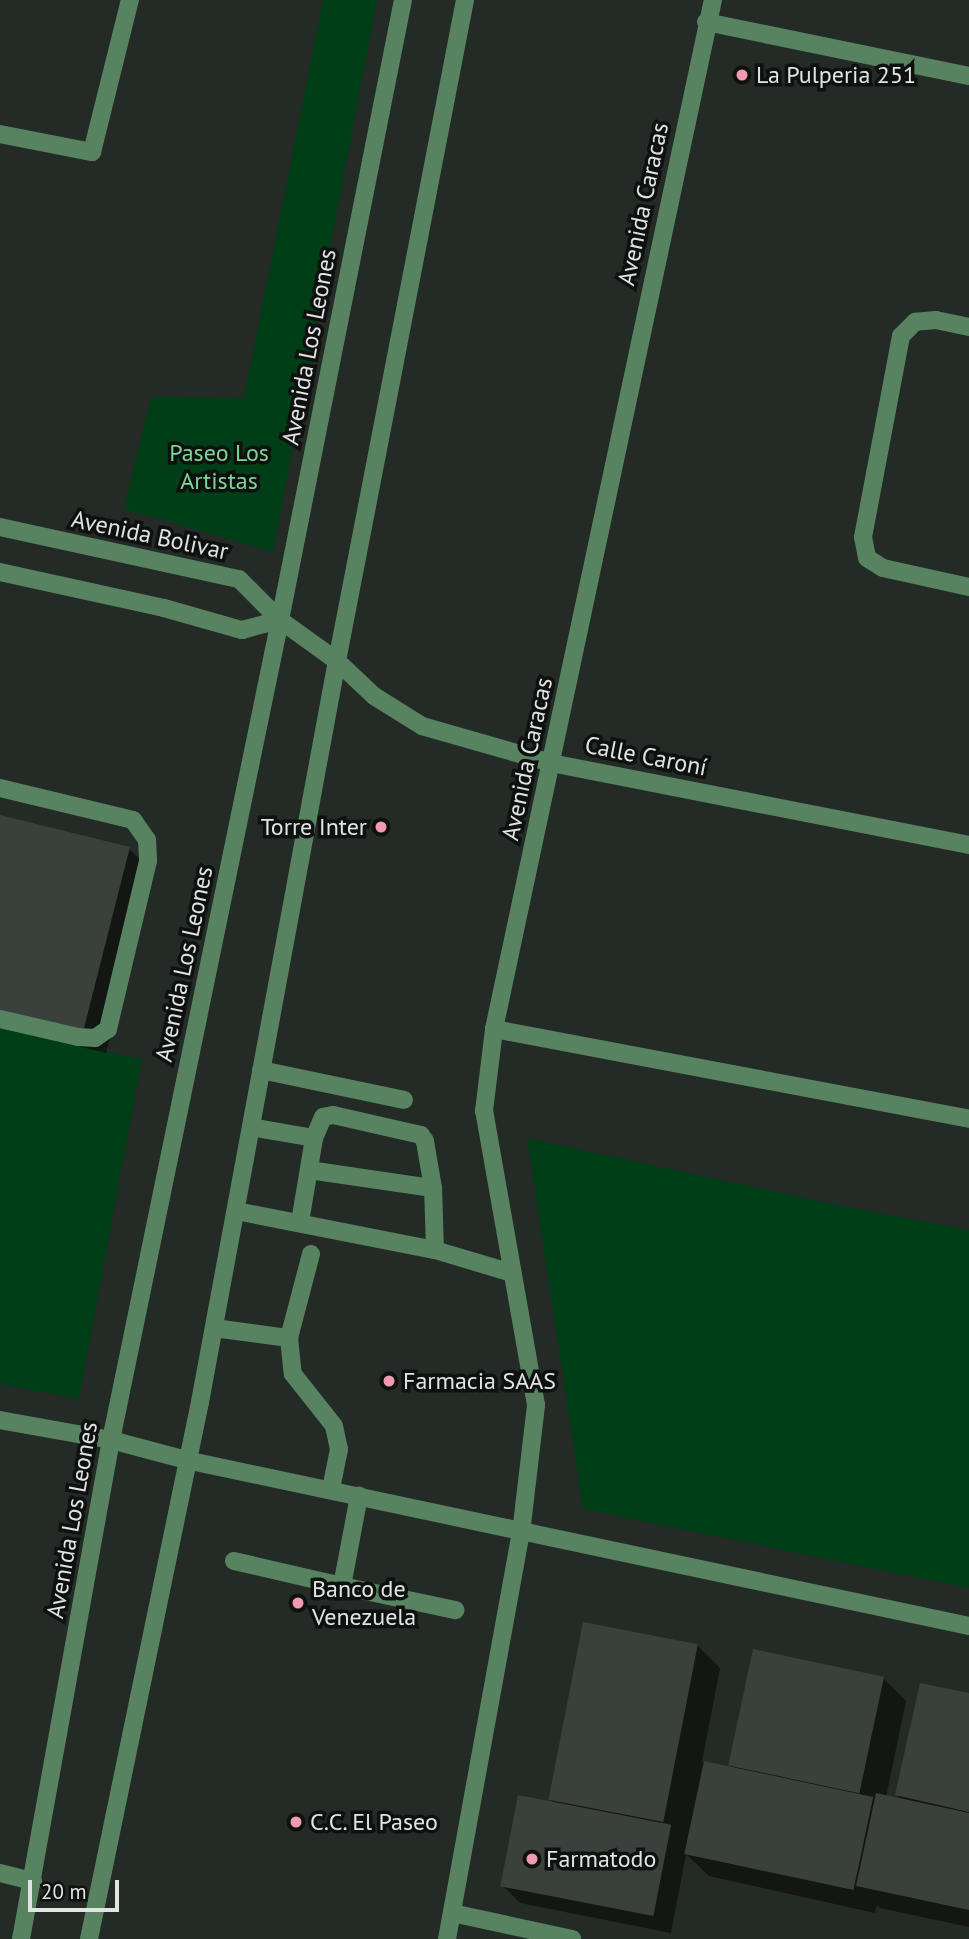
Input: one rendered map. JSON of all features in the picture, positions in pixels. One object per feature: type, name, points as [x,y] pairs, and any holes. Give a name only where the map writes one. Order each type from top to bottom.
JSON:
[{"type":"street","points":[[0,134],[92,152],[130,0]]},
{"type":"street","name":"Avenida Los Leones","points":[[21,1939],[111,1440],[280,620],[403,0]]},
{"type":"street","points":[[89,1939],[214,1328],[337,661],[465,0]]},
{"type":"street","name":"Avenida Caracas","points":[[447,1939],[521,1532],[536,1405],[484,1111],[494,1028],[706,22],[713,0]]},
{"type":"street","points":[[706,22],[969,76]]},
{"type":"street","points":[[969,327],[936,320],[915,322],[901,336],[863,537],[867,558],[883,568],[969,587]]},
{"type":"street","name":"Avenida Bolivar","points":[[0,527],[239,579],[280,620],[337,661]]},
{"type":"street","points":[[0,572],[164,608],[242,630],[280,620]]},
{"type":"street","name":"Calle Caroní","points":[[337,661],[374,696],[422,726],[551,763],[969,845]]},
{"type":"street","points":[[0,788],[133,820],[147,841],[148,861],[108,1029],[95,1038],[78,1037],[0,1019]]},
{"type":"street","points":[[494,1028],[969,1119]]},
{"type":"street","points":[[261,1070],[404,1100]]},
{"type":"street","points":[[299,1222],[314,1138],[323,1118],[333,1115],[421,1135],[425,1141],[433,1188],[435,1250]]},
{"type":"street","points":[[251,1127],[314,1138]]},
{"type":"street","points":[[309,1170],[433,1188]]},
{"type":"street","points":[[236,1211],[435,1250],[512,1273]]},
{"type":"street","points":[[311,1254],[289,1338],[293,1374],[334,1426],[339,1449],[331,1489]]},
{"type":"street","points":[[214,1328],[289,1338]]},
{"type":"street","points":[[0,1420],[111,1440],[186,1460],[969,1626]]},
{"type":"street","points":[[342,1586],[359,1496]]},
{"type":"street","points":[[234,1561],[455,1610]]},
{"type":"street","points":[[0,1873],[33,1881]]},
{"type":"street","points":[[452,1913],[572,1939]]},
{"type":"green space","name":"Paseo Los Artistas","points":[[323,0],[377,0],[273,552],[124,509],[151,397],[244,398]]},
{"type":"green space","points":[[0,1028],[142,1059],[79,1399],[0,1384]]},
{"type":"green space","points":[[527,1138],[842,1206],[969,1230],[969,1588],[583,1509]]},
{"type":"building","points":[[0,815],[130,847],[83,1032],[0,1011]]},
{"type":"building","points":[[583,1622],[698,1644],[663,1822],[548,1800]]},
{"type":"building","points":[[753,1649],[884,1677],[859,1793],[728,1765]]},
{"type":"building","points":[[920,1683],[969,1693],[969,1812],[895,1795]]},
{"type":"building","points":[[704,1761],[873,1797],[853,1890],[684,1854]]},
{"type":"building","points":[[876,1793],[969,1813],[969,1910],[856,1886]]},
{"type":"building","points":[[518,1795],[671,1825],[653,1916],[500,1886]]},
{"type":"place","name":"La Pulperia 251","points":[[742,75]]},
{"type":"place","name":"Torre Inter","points":[[381,827]]},
{"type":"place","name":"Farmacia SAAS","points":[[389,1381]]},
{"type":"place","name":"Banco de Venezuela","points":[[298,1603]]},
{"type":"place","name":"C.C. El Paseo","points":[[296,1822]]},
{"type":"place","name":"Farmatodo","points":[[532,1859]]}]
